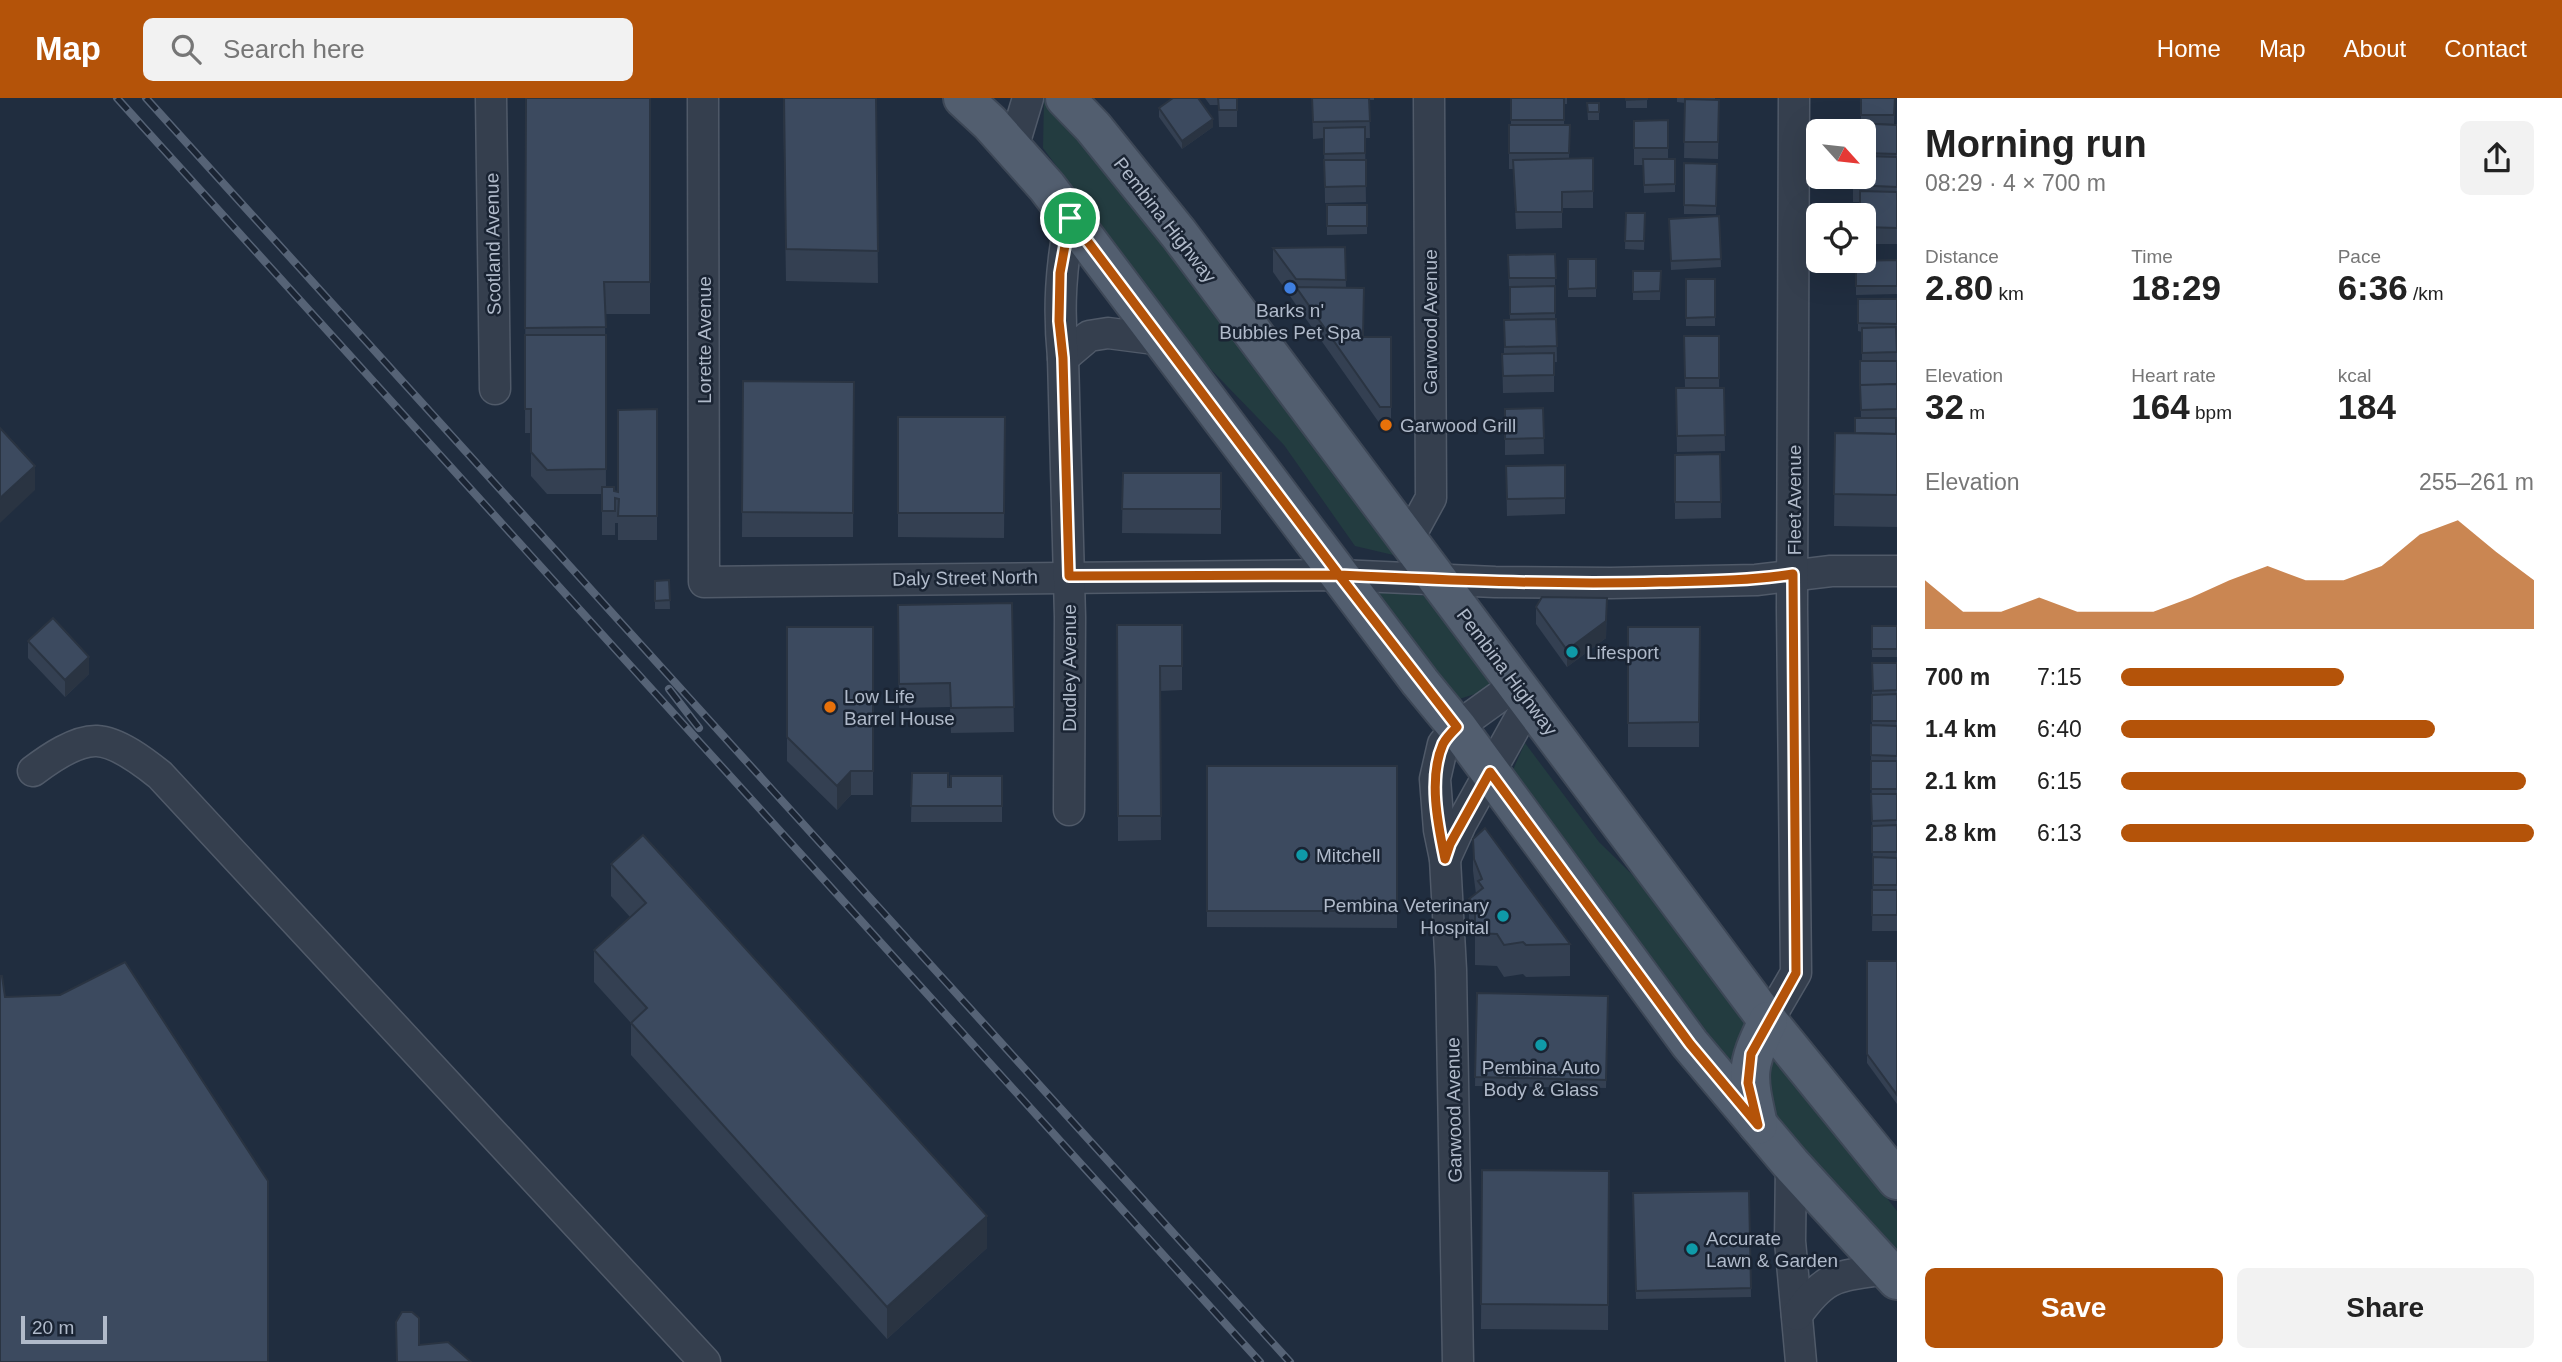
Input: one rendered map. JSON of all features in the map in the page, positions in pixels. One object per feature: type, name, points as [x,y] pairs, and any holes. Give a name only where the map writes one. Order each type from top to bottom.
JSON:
[{"type":"main road","points":[[963,98],[1047,187],[1457,727],[1690,1044],[1791,1164],[1892,1274]]},
{"type":"main road","name":"Pembina Highway","points":[[1065,98],[1111,149],[1179,234],[1769,1021],[1897,1180]]},
{"type":"main road","points":[[1758,1125],[1748,1083],[1751,1054],[1769,1021]]},
{"type":"street","name":"Scotland Avenue","points":[[491,98],[495,389]]},
{"type":"street","name":"Lorette Avenue","points":[[703,98],[704,582]]},
{"type":"street","points":[[1013,148],[1028,98]]},
{"type":"street","name":"Garwood Avenue","points":[[1408,540],[1431,498],[1429,98]]},
{"type":"street","name":"Fleet Avenue","points":[[1769,1021],[1796,973],[1794,98]]},
{"type":"street","name":"Dudley Avenue","points":[[1069,810],[1069,576],[1063,358],[1059,321],[1060,273],[1070,218]]},
{"type":"street","points":[[1063,358],[1089,336],[1108,333],[1162,340]]},
{"type":"street","name":"Daly Street North","points":[[704,582],[1339,575],[1611,583],[1756,580],[1793,574],[1897,570]]},
{"type":"street","name":"Garwood Avenue","points":[[1458,1362],[1451,970],[1445,859],[1439,830],[1436,779],[1443,744],[1457,727],[1523,693]]},
{"type":"street","name":"Garwood Avenue","points":[[1445,859],[1450,844],[1490,772],[1523,693]]},
{"type":"street","points":[[33,771],[50,757],[97,741],[132,754],[160,775],[705,1362]]},
{"type":"street","points":[[1791,1164],[1790,1241],[1801,1362]]},
{"type":"street","points":[[1797,1315],[1815,1291],[1838,1277],[1892,1274]]},
{"type":"green space","points":[[1044,98],[1105,163],[1402,557],[1355,546],[1284,445],[1197,355],[1043,148]]},
{"type":"green space","points":[[1376,592],[1428,596],[1494,688],[1456,700]]},
{"type":"green space","points":[[1525,743],[1599,842],[1655,897],[1750,1021],[1732,1065],[1512,772]]},
{"type":"green space","points":[[1771,1050],[1897,1211],[1897,1254],[1762,1108]]},
{"type":"building","points":[[526,98],[650,98],[650,282],[604,282],[606,327],[525,328]]},
{"type":"building","points":[[784,98],[876,98],[878,251],[786,249]]},
{"type":"building","points":[[1173,98],[1198,98],[1213,119],[1182,141],[1159,108]]},
{"type":"building","points":[[1218,98],[1237,98],[1237,110],[1219,110]]},
{"type":"building","points":[[1312,98],[1369,98],[1370,121],[1313,122]]},
{"type":"building","points":[[1511,98],[1564,98],[1564,120],[1511,120]]},
{"type":"building","points":[[1647,98],[1647,99],[1626,100]]},
{"type":"building","points":[[1861,98],[1895,98],[1894,115],[1861,115]]},
{"type":"building","points":[[1685,99],[1719,100],[1718,142],[1684,142]]},
{"type":"building","points":[[1587,103],[1599,103],[1599,112],[1588,112]]},
{"type":"building","points":[[1668,120],[1668,148],[1634,148],[1634,121]]},
{"type":"building","points":[[1876,124],[1897,125],[1897,154],[1876,153]]},
{"type":"building","points":[[1509,125],[1570,125],[1569,153],[1509,153]]},
{"type":"building","points":[[1365,127],[1365,153],[1324,154],[1324,128]]},
{"type":"building","points":[[1876,156],[1897,157],[1897,187],[1876,186]]},
{"type":"building","points":[[1593,158],[1593,191],[1562,192],[1562,212],[1516,212],[1513,160]]},
{"type":"building","points":[[1643,159],[1675,159],[1675,184],[1644,185]]},
{"type":"building","points":[[1324,160],[1366,160],[1366,186],[1325,187]]},
{"type":"building","points":[[1684,163],[1717,164],[1716,206],[1684,205]]},
{"type":"building","points":[[1860,191],[1897,192],[1897,228],[1876,227],[1876,203],[1860,203]]},
{"type":"building","points":[[1327,205],[1367,205],[1367,226],[1327,226]]},
{"type":"building","points":[[1626,213],[1645,213],[1644,241],[1625,241]]},
{"type":"building","points":[[1719,216],[1721,259],[1671,261],[1669,219]]},
{"type":"building","points":[[1345,247],[1346,280],[1296,279],[1273,248]]},
{"type":"building","points":[[1555,254],[1556,278],[1509,278],[1508,255]]},
{"type":"building","points":[[1568,259],[1596,259],[1596,288],[1568,289]]},
{"type":"building","points":[[1897,260],[1897,286],[1856,286],[1856,273],[1876,273],[1876,261]]},
{"type":"building","points":[[1633,271],[1661,271],[1660,291],[1633,292]]},
{"type":"building","points":[[1686,279],[1715,279],[1715,317],[1686,318]]},
{"type":"building","points":[[1555,286],[1555,313],[1510,314],[1510,287]]},
{"type":"building","points":[[1296,287],[1364,288],[1363,337],[1391,337],[1391,407],[1380,407]]},
{"type":"building","points":[[1858,299],[1897,299],[1897,324],[1858,323]]},
{"type":"building","points":[[1556,319],[1557,346],[1505,347],[1504,320]]},
{"type":"building","points":[[1896,327],[1897,352],[1862,353],[1862,328]]},
{"type":"building","points":[[525,335],[606,335],[606,469],[547,470],[531,452],[531,409],[525,409]]},
{"type":"building","points":[[1684,336],[1719,336],[1719,378],[1685,378]]},
{"type":"building","points":[[1554,353],[1554,375],[1503,376],[1502,354]]},
{"type":"building","points":[[1860,361],[1897,361],[1897,384],[1860,386]]},
{"type":"building","points":[[743,381],[854,382],[853,513],[742,512]]},
{"type":"building","points":[[1897,384],[1897,409],[1861,410],[1860,385]]},
{"type":"building","points":[[1676,388],[1724,388],[1725,435],[1677,436]]},
{"type":"building","points":[[1543,408],[1544,438],[1505,439],[1505,409]]},
{"type":"building","points":[[657,409],[657,516],[618,516],[619,499],[615,498],[615,511],[602,511],[602,487],[614,487],[614,491],[618,492],[618,410]]},
{"type":"building","points":[[898,417],[1005,417],[1004,513],[898,513]]},
{"type":"building","points":[[1855,418],[1896,418],[1896,434],[1855,433]]},
{"type":"building","points":[[0,428],[35,466],[0,498]]},
{"type":"building","points":[[1835,433],[1897,434],[1897,495],[1834,494]]},
{"type":"building","points":[[1720,454],[1721,502],[1675,502],[1675,455]]},
{"type":"building","points":[[1565,465],[1565,498],[1507,499],[1506,466]]},
{"type":"building","points":[[1123,473],[1221,473],[1221,509],[1122,509]]},
{"type":"building","points":[[669,580],[670,600],[655,601],[655,581]]},
{"type":"building","points":[[1542,597],[1607,598],[1606,621],[1567,650],[1536,607]]},
{"type":"building","points":[[1012,603],[1014,707],[951,708],[950,683],[899,684],[898,605]]},
{"type":"building","points":[[53,618],[89,657],[65,680],[28,641]]},
{"type":"building","points":[[1117,625],[1182,625],[1182,666],[1160,666],[1161,816],[1118,816]]},
{"type":"building","points":[[1872,626],[1897,626],[1897,649],[1872,649]]},
{"type":"building","name":"Low Life Barrel House","points":[[787,627],[873,627],[873,771],[851,771],[837,786],[787,737]]},
{"type":"building","points":[[1628,627],[1700,627],[1699,722],[1628,723]]},
{"type":"building","points":[[1872,663],[1897,663],[1897,690],[1873,691]]},
{"type":"building","points":[[1897,694],[1897,721],[1872,721],[1872,695]]},
{"type":"building","points":[[1871,725],[1897,726],[1897,756],[1871,755]]},
{"type":"building","points":[[1871,761],[1897,761],[1897,789],[1871,789]]},
{"type":"building","name":"Mitchell","points":[[1207,766],[1397,766],[1397,911],[1207,911]]},
{"type":"building","points":[[912,773],[948,773],[948,787],[951,787],[951,776],[1002,776],[1002,806],[911,806]]},
{"type":"building","points":[[1871,794],[1897,794],[1897,820],[1872,821]]},
{"type":"building","points":[[1897,825],[1897,852],[1872,852],[1872,826]]},
{"type":"building","points":[[1485,828],[1570,944],[1526,945],[1523,942],[1504,945],[1497,934],[1475,933],[1475,904],[1469,899],[1483,888],[1478,881],[1482,879],[1474,859],[1473,839]]},
{"type":"building","points":[[643,835],[987,1216],[887,1307],[631,1023],[647,1008],[594,950],[646,903],[611,864]]},
{"type":"building","points":[[1873,857],[1897,858],[1897,885],[1873,885]]},
{"type":"building","points":[[1872,890],[1897,890],[1897,915],[1872,915]]},
{"type":"building","points":[[1867,961],[1897,961],[1897,1095],[1867,1054]]},
{"type":"building","points":[[125,962],[268,1181],[268,1362],[0,1362],[0,976],[5,997],[60,995]]},
{"type":"building","name":"Pembina Auto Body & Glass","points":[[1477,993],[1608,996],[1606,1080],[1475,1077]]},
{"type":"building","points":[[1482,1170],[1609,1171],[1608,1305],[1481,1304]]},
{"type":"building","name":"Accurate Lawn & Garden","points":[[1749,1191],[1751,1288],[1636,1291],[1633,1193]]},
{"type":"building","points":[[402,1312],[412,1312],[419,1318],[419,1345],[448,1342],[471,1362],[397,1362],[396,1322]]},
{"type":"railway","points":[[117,98],[1260,1362]]},
{"type":"railway","points":[[146,98],[1290,1362]]},
{"type":"railway","points":[[669,689],[699,728]]},
{"type":"place","name":"Barks n' Bubbles Pet Spa","points":[[1290,288]]},
{"type":"place","name":"Garwood Grill","points":[[1386,425]]},
{"type":"place","name":"Lifesport","points":[[1572,652]]},
{"type":"place","name":"Low Life Barrel House","points":[[830,707]]},
{"type":"place","name":"Mitchell","points":[[1302,855]]},
{"type":"place","name":"Pembina Veterinary Hospital","points":[[1503,916]]},
{"type":"place","name":"Pembina Auto Body & Glass","points":[[1541,1045]]},
{"type":"place","name":"Accurate Lawn & Garden","points":[[1692,1249]]},
{"type":"route","points":[[1070,218],[1060,273],[1059,321],[1063,358],[1069,576],[1339,575],[1457,727],[1443,744],[1436,779],[1439,830],[1445,859],[1450,844],[1490,772],[1690,1044],[1758,1125],[1748,1083],[1751,1054],[1796,973],[1793,574],[1756,580],[1611,583],[1495,582],[1339,575],[1070,218]]}]
